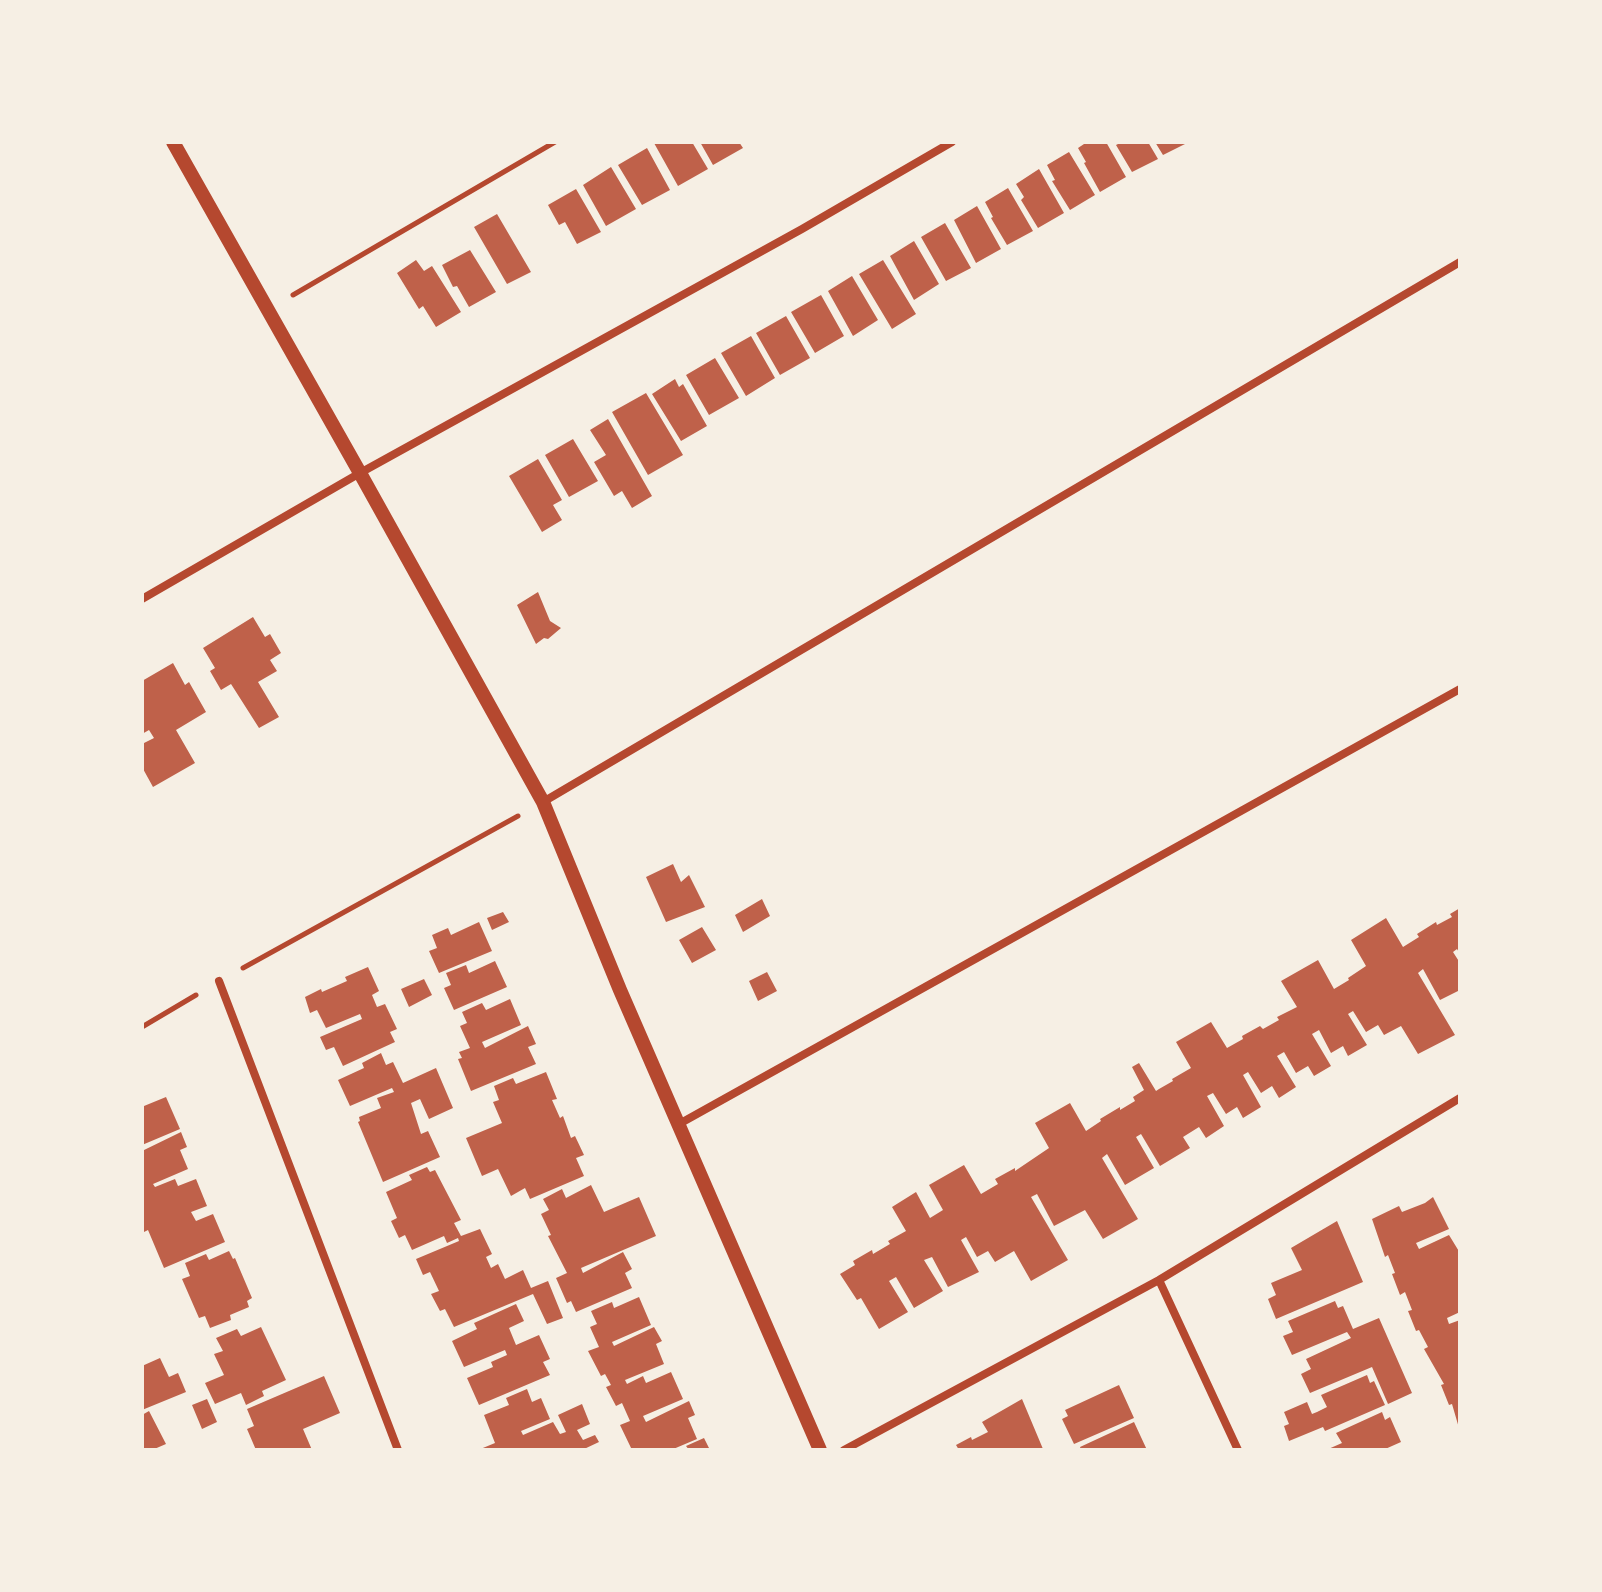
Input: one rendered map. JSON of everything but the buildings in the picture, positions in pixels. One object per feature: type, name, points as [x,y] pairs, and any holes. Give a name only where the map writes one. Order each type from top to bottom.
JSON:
[{"type":"street","points":[[173,142],[543,802],[620,990],[820,1450]]},
{"type":"street","points":[[142,599],[360,473],[802,229],[952,142]]},
{"type":"street","points":[[543,802],[1460,262]]},
{"type":"street","points":[[679,1124],[1460,689]]},
{"type":"street","points":[[219,981],[398,1450]]},
{"type":"street","points":[[844,1450],[1159,1280],[1460,1098]]},
{"type":"street","points":[[1159,1280],[1238,1450]]},
{"type":"path","points":[[268,310],[555,142]]},
{"type":"path","points":[[142,1027],[219,981],[543,802]]}]
